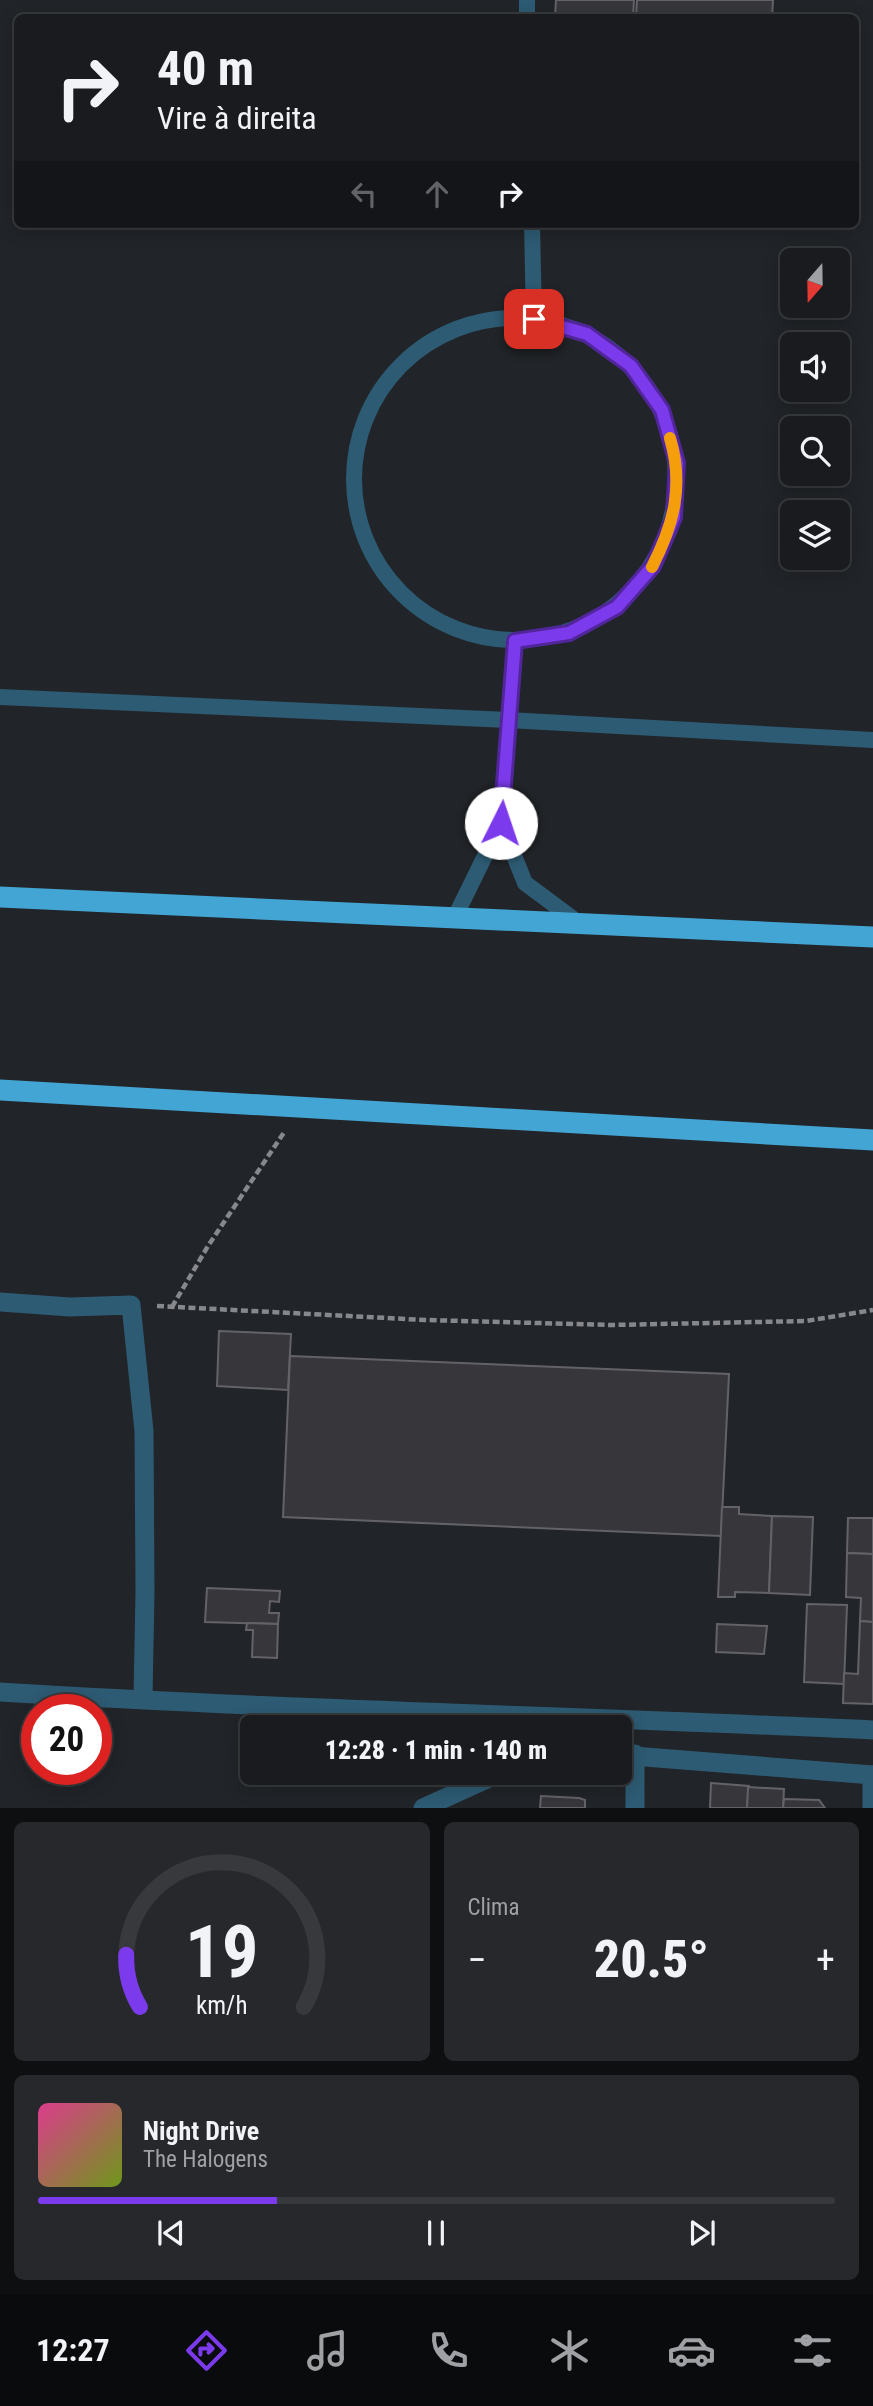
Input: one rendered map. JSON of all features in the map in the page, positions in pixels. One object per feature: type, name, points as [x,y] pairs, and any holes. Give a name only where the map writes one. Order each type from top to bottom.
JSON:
[{"type":"highway","points":[[0,897],[873,937]]},
{"type":"highway","points":[[0,1090],[873,1140]]},
{"type":"street","points":[[0,1302],[70,1307],[131,1305],[144,1431],[145,1592],[142,1698]]},
{"type":"street","points":[[0,1692],[873,1730]]},
{"type":"street","points":[[632,1754],[873,1774],[872,1808]]},
{"type":"street","points":[[423,1808],[474,1785]]},
{"type":"street","points":[[632,1785],[635,1808]]},
{"type":"lane","points":[[532,228],[534,319]]},
{"type":"lane","points":[[534,319],[587,334],[631,366],[662,410],[677,463],[674,517],[653,566],[617,607],[569,633],[515,641],[463,632],[417,608],[380,570],[359,522],[353,470],[365,419],[392,373],[432,340],[481,321],[534,319]]},
{"type":"lane","points":[[455,917],[501,823],[515,641]]},
{"type":"lane","points":[[0,697],[873,740]]},
{"type":"lane","points":[[501,823],[525,883],[580,924]]},
{"type":"path","points":[[172,1307],[208,1246],[300,1107]]},
{"type":"path","points":[[131,1305],[425,1320],[612,1325],[806,1321],[873,1310]]},
{"type":"building","points":[[556,0],[634,0],[633,14],[555,14]]},
{"type":"building","points":[[637,0],[773,0],[772,14],[636,14]]},
{"type":"building","points":[[219,1331],[291,1334],[288,1390],[217,1386]]},
{"type":"building","points":[[290,1356],[729,1374],[721,1536],[283,1517]]},
{"type":"building","points":[[722,1507],[739,1507],[739,1514],[772,1516],[769,1593],[735,1592],[735,1597],[718,1597]]},
{"type":"building","points":[[772,1516],[813,1517],[810,1595],[769,1593]]},
{"type":"building","points":[[848,1518],[873,1518],[873,1554],[847,1553]]},
{"type":"building","points":[[847,1553],[873,1554],[873,1622],[860,1621],[861,1598],[846,1597]]},
{"type":"building","points":[[207,1588],[280,1591],[279,1602],[270,1601],[269,1613],[279,1613],[278,1624],[205,1622]]},
{"type":"building","points":[[807,1604],[847,1605],[844,1684],[804,1682]]},
{"type":"building","points":[[860,1621],[873,1622],[873,1704],[843,1703],[844,1673],[858,1674]]},
{"type":"building","points":[[247,1623],[278,1624],[277,1658],[252,1657],[253,1630],[246,1630]]},
{"type":"building","points":[[717,1624],[767,1626],[764,1654],[716,1652]]},
{"type":"building","points":[[711,1783],[749,1786],[747,1808],[710,1808]]},
{"type":"building","points":[[748,1787],[784,1789],[783,1808],[747,1808]]},
{"type":"building","points":[[541,1796],[579,1798],[585,1800],[585,1808],[540,1808]]},
{"type":"building","points":[[784,1799],[819,1800],[825,1808],[783,1808]]},
{"type":"slow traffic","points":[[652,567],[674,517],[677,463],[670,438]]},
{"type":"route","points":[[501,823],[515,641],[569,633],[617,607],[653,566],[674,517],[677,463],[662,410],[631,366],[587,334],[534,319]]}]
